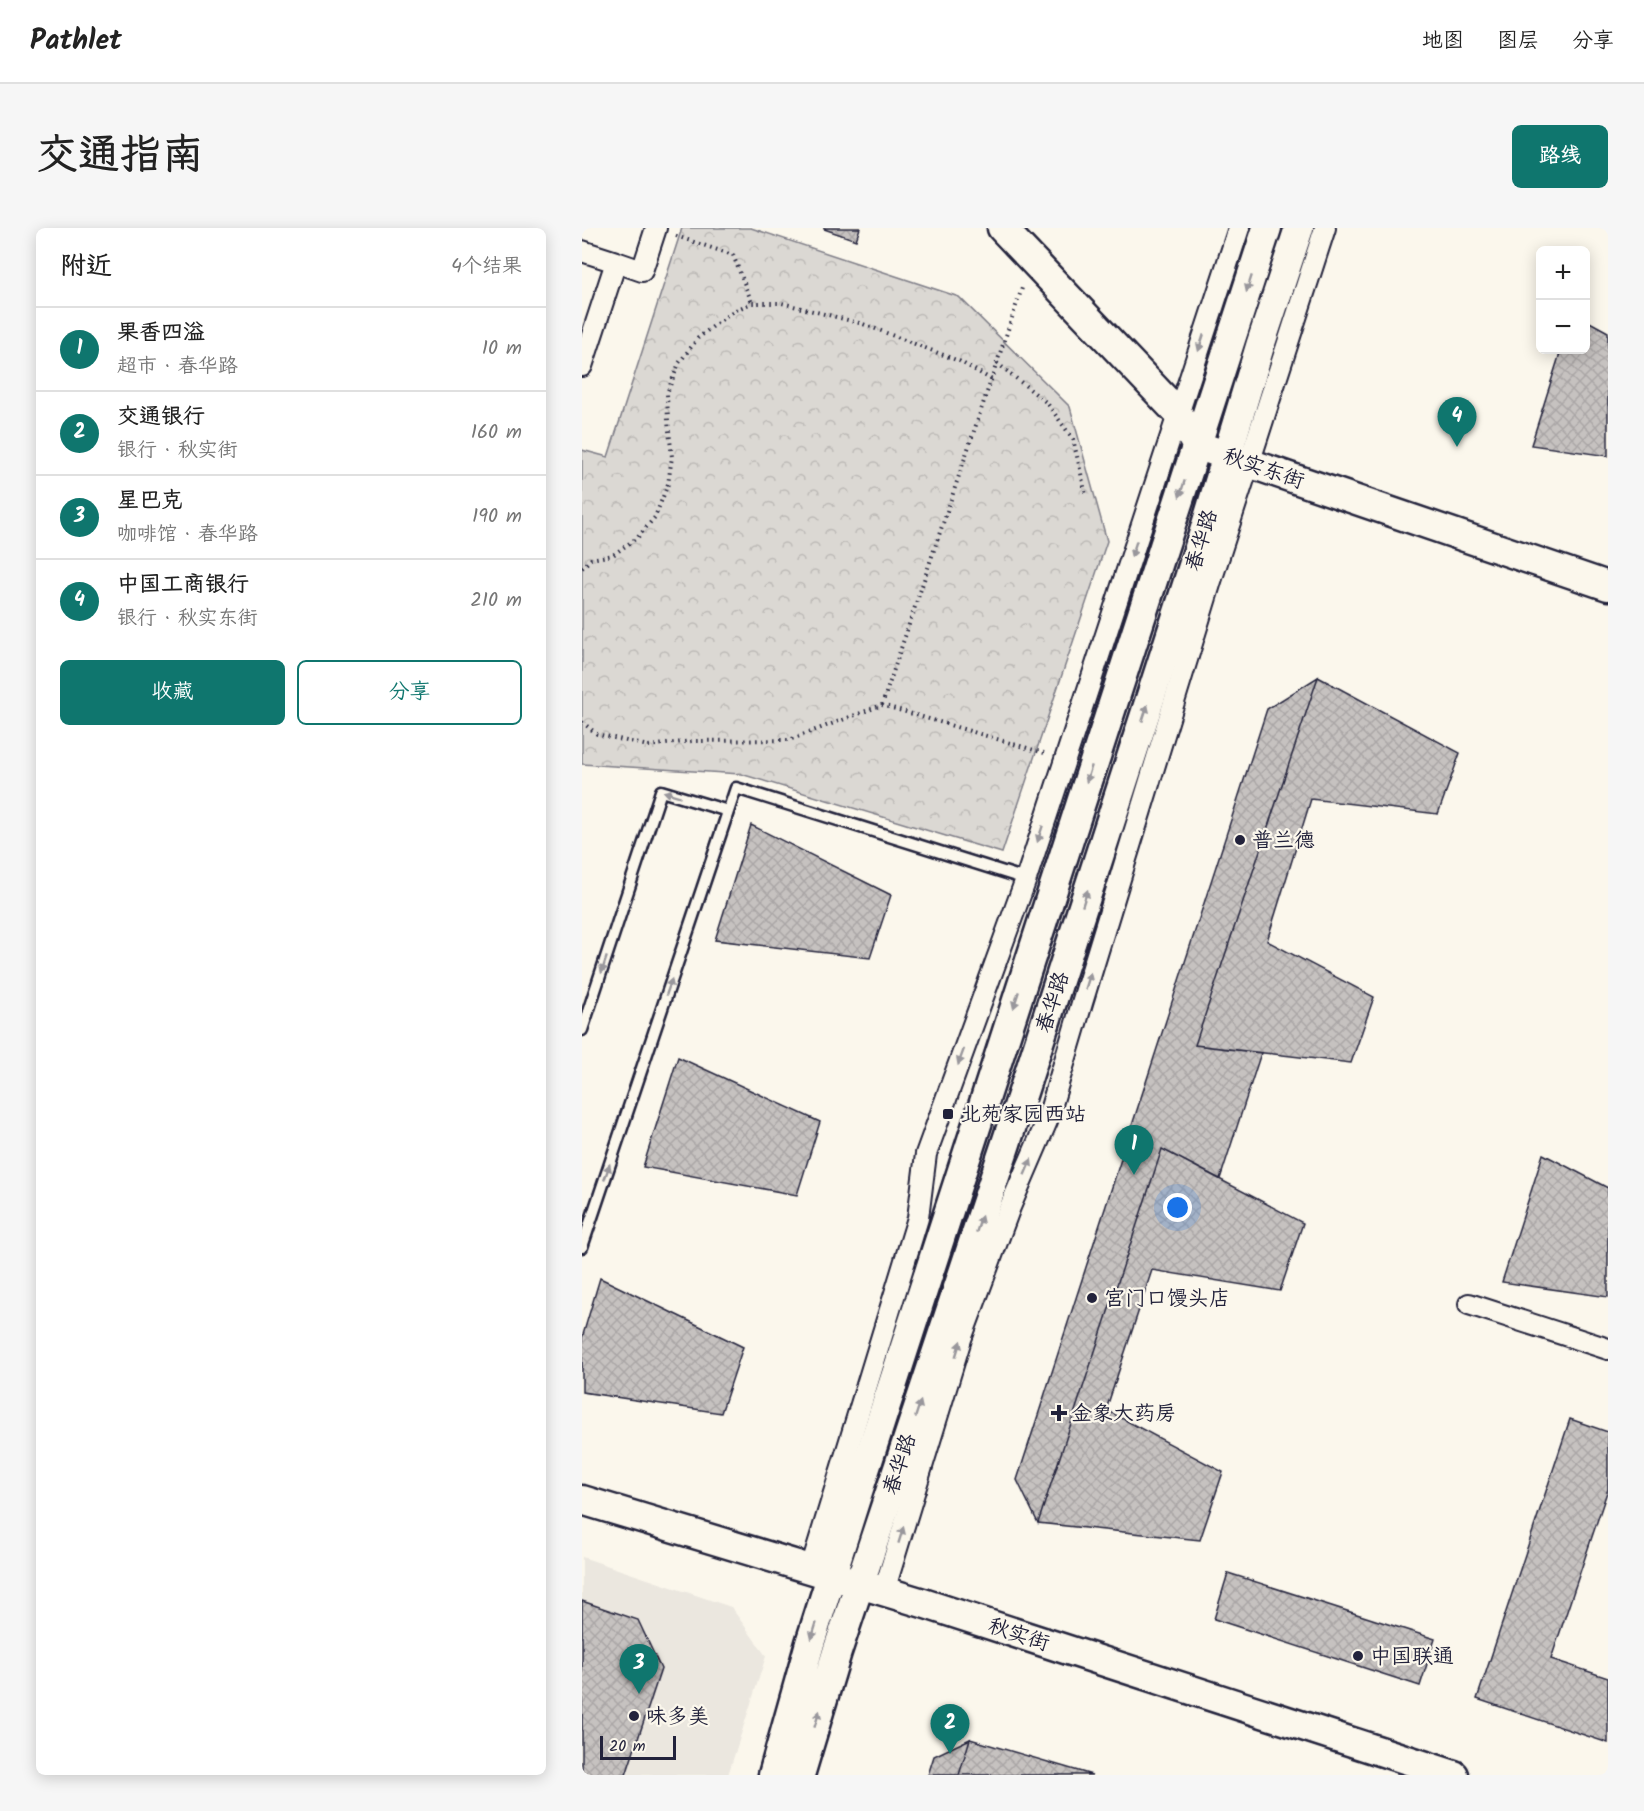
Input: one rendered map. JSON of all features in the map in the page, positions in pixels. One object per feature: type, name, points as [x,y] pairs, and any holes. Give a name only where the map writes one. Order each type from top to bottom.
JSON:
[{"type":"street","points":[[582,251],[642,271],[656,228]]},
{"type":"street","name":"秋实东街","points":[[1002,228],[1178,412],[1196,446],[1608,586]]},
{"type":"street","points":[[821,1571],[918,1218],[926,1154],[1026,879],[1239,228]]},
{"type":"street","name":"春华路","points":[[773,1775],[821,1571],[1267,228]]},
{"type":"street","name":"春华路","points":[[800,1775],[837,1652],[872,1587],[1034,1058],[1199,546],[1238,460],[1260,345],[1299,228]]},
{"type":"street","points":[[1238,460],[1325,228]]},
{"type":"street","points":[[582,366],[616,262]]},
{"type":"street","points":[[1469,1304],[1608,1349]]},
{"type":"street","name":"秋实街","points":[[582,1500],[872,1587],[1454,1775]]},
{"type":"lane","points":[[582,1247],[736,788],[1026,879]]},
{"type":"lane","points":[[582,1030],[662,790],[728,811]]},
{"type":"path","points":[[656,228],[733,255],[752,303]]},
{"type":"path","points":[[882,705],[1032,259]]},
{"type":"path","points":[[582,568],[591,559],[612,555],[639,537],[655,517],[668,484],[672,457],[667,393],[679,363],[698,338],[733,311],[752,303],[782,303],[862,324],[958,361],[992,380]]},
{"type":"path","points":[[997,363],[1047,402],[1073,439],[1086,495]]},
{"type":"path","points":[[582,722],[597,734],[648,746],[692,741],[789,740],[882,705],[1065,759]]},
{"type":"shaded area","points":[[582,1557],[731,1607],[766,1656],[728,1775],[582,1775]]},
{"type":"green space","points":[[682,228],[751,228],[959,297],[1070,407],[1107,541],[1002,853],[741,774],[582,764],[582,450],[608,457]]},
{"type":"building","points":[[824,228],[860,228],[856,240]]},
{"type":"building","points":[[1590,322],[1608,332],[1608,456],[1531,445],[1560,354],[1590,354]]},
{"type":"building","points":[[1318,677],[1460,753],[1438,814],[1311,799],[1267,941],[1374,997],[1351,1063],[1195,1045]]},
{"type":"building","points":[[1318,677],[1195,1045],[1261,1053],[1220,1179],[1162,1149],[1038,1523],[1017,1480],[1267,709]]},
{"type":"building","points":[[751,825],[891,895],[870,958],[715,940]]},
{"type":"building","points":[[678,1057],[820,1122],[797,1195],[643,1167]]},
{"type":"building","points":[[1162,1149],[1303,1223],[1280,1291],[1152,1270],[1106,1410],[1223,1472],[1200,1540],[1038,1523]]},
{"type":"building","points":[[1543,1154],[1608,1188],[1608,1297],[1502,1282]]},
{"type":"building","points":[[600,1278],[743,1347],[721,1413],[582,1392],[582,1338]]},
{"type":"building","points":[[1570,1419],[1608,1432],[1608,1489],[1551,1659],[1608,1678],[1608,1743],[1477,1699]]},
{"type":"building","points":[[1228,1573],[1435,1639],[1420,1686],[1214,1619]]},
{"type":"building","points":[[582,1601],[638,1620],[661,1669],[626,1775],[582,1775]]},
{"type":"building","points":[[970,1739],[1092,1775],[959,1775]]},
{"type":"building","points":[[970,1739],[959,1775],[928,1775],[934,1756]]},
{"type":"place","name":"中国工商银行","points":[[1457,447]]},
{"type":"place","name":"普兰德","points":[[1240,840]]},
{"type":"place","name":"北苑家园西站","points":[[948,1114]]},
{"type":"place","name":"果香四溢","points":[[1134,1175]]},
{"type":"place","name":"宫门口馒头店","points":[[1092,1298]]},
{"type":"place","name":"金象大药房","points":[[1059,1413]]},
{"type":"place","name":"中国联通","points":[[1358,1656]]},
{"type":"place","name":"星巴克","points":[[639,1694]]},
{"type":"place","name":"味多美","points":[[634,1716]]},
{"type":"place","name":"交通银行","points":[[950,1754]]}]
